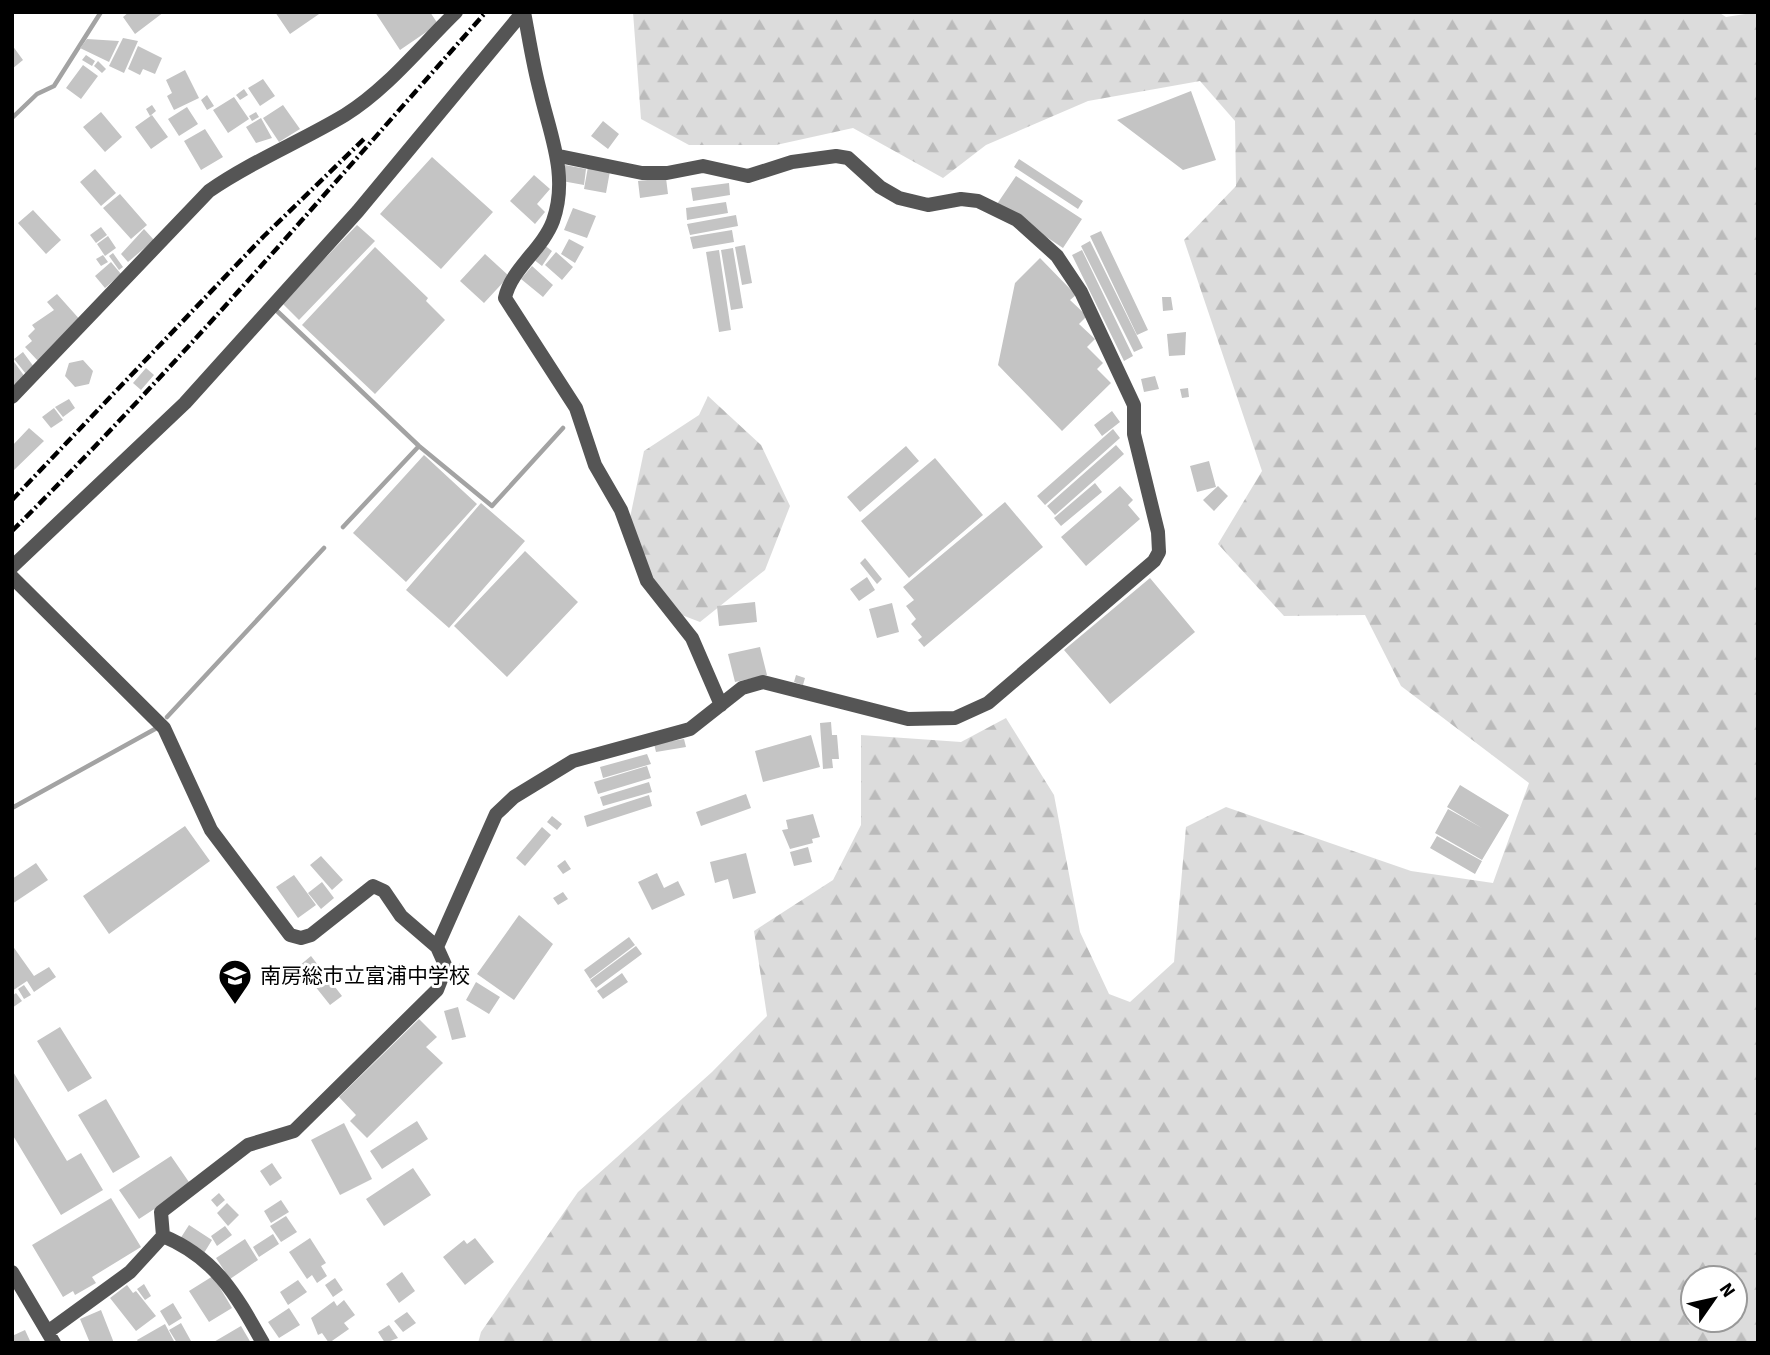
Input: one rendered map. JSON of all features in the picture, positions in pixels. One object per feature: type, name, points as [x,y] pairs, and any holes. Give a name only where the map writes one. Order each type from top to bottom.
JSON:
[{"type":"street","points":[[12,397],[209,191],[245,166],[346,114],[386,82],[456,12]]},
{"type":"street","points":[[523,12],[540,92],[559,156],[559,196],[552,222],[537,250],[507,288],[505,298],[576,408],[595,465],[621,510],[647,581],[692,638],[721,705]]},
{"type":"street","points":[[12,567],[185,403],[358,211],[523,12]]},
{"type":"street","points":[[437,947],[496,814],[514,797],[573,761],[690,729],[742,688],[763,682],[908,719],[955,718],[988,703],[1154,561],[1159,552],[1158,532],[1134,434],[1134,405],[1081,292],[1057,256],[1017,219],[978,201],[961,199],[928,205],[899,198],[880,187],[848,158],[836,156],[792,162],[748,176],[703,166],[667,173],[642,173],[559,156]]},
{"type":"street","points":[[12,577],[164,728],[211,830],[290,935],[302,938],[312,935],[373,886],[384,891],[401,916],[437,947],[446,967],[437,990],[294,1131],[248,1145],[161,1212],[163,1236],[130,1272],[51,1337],[12,1272]]},
{"type":"street","points":[[163,1236],[189,1247],[215,1268],[263,1343]]},
{"type":"green space","points":[[633,12],[1718,12],[1726,17],[1758,12],[1758,1343],[478,1343],[481,1332],[578,1192],[712,1072],[767,1016],[754,931],[833,880],[861,825],[861,735],[961,742],[1006,718],[1054,795],[1080,932],[1109,994],[1130,1002],[1174,962],[1186,827],[1226,807],[1411,871],[1493,883],[1529,783],[1401,686],[1365,615],[1284,616],[1218,544],[1262,471],[1184,240],[1236,186],[1235,121],[1200,81],[1088,101],[986,145],[943,178],[853,128],[776,145],[689,145],[641,119]]},
{"type":"green space","points":[[708,396],[761,445],[790,506],[765,570],[700,622],[661,607],[627,532],[644,451],[699,415]]},
{"type":"building","points":[[129,12],[164,12],[135,34],[123,17]]},
{"type":"building","points":[[275,12],[322,12],[290,34]]},
{"type":"building","points":[[375,12],[430,12],[438,24],[400,50]]},
{"type":"building","points":[[123,38],[138,41],[124,73],[109,66]]},
{"type":"building","points":[[87,39],[119,41],[109,62],[80,48]]},
{"type":"building","points":[[12,45],[23,60],[12,69]]},
{"type":"building","points":[[138,46],[162,58],[155,74],[143,69],[140,75],[128,69]]},
{"type":"building","points":[[86,55],[95,61],[92,66],[82,60]]},
{"type":"building","points":[[98,61],[106,69],[102,73],[94,66]]},
{"type":"building","points":[[83,65],[98,76],[81,99],[66,88]]},
{"type":"building","points":[[185,70],[199,98],[174,110],[167,96],[172,93],[166,80]]},
{"type":"building","points":[[263,79],[275,96],[260,106],[248,88]]},
{"type":"building","points":[[244,89],[248,95],[240,100],[236,95]]},
{"type":"building","points":[[1191,91],[1216,160],[1183,170],[1117,120]]},
{"type":"building","points":[[207,95],[214,106],[207,110],[201,100]]},
{"type":"building","points":[[234,97],[249,119],[228,133],[213,110]]},
{"type":"building","points":[[152,105],[156,111],[150,116],[146,109]]},
{"type":"building","points":[[283,105],[300,129],[279,142],[263,118]]},
{"type":"building","points":[[187,107],[198,124],[179,136],[168,119]]},
{"type":"building","points":[[101,112],[122,137],[105,152],[83,127]]},
{"type":"building","points":[[256,112],[259,117],[252,121],[249,116]]},
{"type":"building","points":[[152,115],[168,137],[151,149],[135,127]]},
{"type":"building","points":[[261,118],[272,138],[256,143],[246,127]]},
{"type":"building","points":[[603,121],[619,134],[608,149],[591,136]]},
{"type":"building","points":[[205,129],[223,157],[201,170],[184,141]]},
{"type":"building","points":[[432,157],[493,212],[441,269],[380,214]]},
{"type":"building","points":[[1019,159],[1083,201],[1078,209],[1014,167]]},
{"type":"building","points":[[565,165],[586,169],[584,185],[562,181]]},
{"type":"building","points":[[588,167],[610,171],[606,193],[584,189]]},
{"type":"building","points":[[95,169],[116,193],[101,206],[80,182]]},
{"type":"building","points":[[534,175],[550,189],[537,204],[545,212],[535,224],[510,201]]},
{"type":"building","points":[[1016,176],[1082,219],[1063,248],[997,204]]},
{"type":"building","points":[[666,178],[668,194],[640,198],[638,181]]},
{"type":"building","points":[[729,183],[730,195],[693,201],[691,188]]},
{"type":"building","points":[[120,194],[147,225],[131,239],[103,208]]},
{"type":"building","points":[[726,202],[728,213],[687,220],[686,208]]},
{"type":"building","points":[[573,208],[596,216],[587,238],[564,230]]},
{"type":"building","points":[[33,210],[61,240],[46,254],[18,223]]},
{"type":"building","points":[[736,215],[738,226],[690,235],[687,224]]},
{"type":"building","points":[[357,225],[375,241],[299,320],[282,303]]},
{"type":"building","points":[[101,227],[107,235],[96,243],[90,235]]},
{"type":"building","points":[[144,229],[154,240],[128,262],[121,254]]},
{"type":"building","points":[[732,230],[734,242],[693,249],[690,237]]},
{"type":"building","points":[[1101,231],[1148,330],[1137,335],[1090,236]]},
{"type":"building","points":[[108,236],[116,248],[105,256],[97,244]]},
{"type":"building","points":[[569,239],[584,247],[575,263],[561,254]]},
{"type":"building","points":[[1090,241],[1143,348],[1134,352],[1081,246]]},
{"type":"building","points":[[543,244],[552,251],[542,266],[533,259]]},
{"type":"building","points":[[745,245],[752,283],[742,285],[735,247]]},
{"type":"building","points":[[375,247],[428,298],[426,301],[445,320],[375,394],[302,325]]},
{"type":"building","points":[[733,248],[743,308],[731,310],[721,250]]},
{"type":"building","points":[[719,250],[731,330],[719,332],[706,252]]},
{"type":"building","points":[[1082,250],[1133,356],[1124,361],[1072,255]]},
{"type":"building","points":[[556,252],[573,267],[562,280],[545,265]]},
{"type":"building","points":[[113,253],[123,267],[119,270],[109,256]]},
{"type":"building","points":[[485,254],[509,276],[484,303],[460,281]]},
{"type":"building","points":[[103,255],[108,262],[101,266],[96,259]]},
{"type":"building","points":[[1040,258],[1076,295],[1070,300],[1087,316],[1079,324],[1095,339],[1087,347],[1103,363],[1097,369],[1111,383],[1062,431],[998,365],[1015,283]]},
{"type":"building","points":[[111,262],[121,274],[105,288],[95,276]]},
{"type":"building","points":[[532,266],[553,285],[543,297],[521,279]]},
{"type":"building","points":[[57,294],[82,322],[38,361],[25,347],[32,341],[28,336],[35,329],[32,325],[54,310],[47,302]]},
{"type":"building","points":[[1162,297],[1171,297],[1173,310],[1163,311]]},
{"type":"building","points":[[1186,332],[1185,355],[1169,356],[1167,334]]},
{"type":"building","points":[[23,352],[34,367],[26,374],[14,359]]},
{"type":"building","points":[[12,359],[25,377],[12,386]]},
{"type":"building","points":[[83,360],[93,371],[89,384],[75,387],[65,376],[69,363]]},
{"type":"building","points":[[146,368],[154,375],[141,390],[133,383]]},
{"type":"building","points":[[1155,376],[1159,389],[1144,392],[1141,379]]},
{"type":"building","points":[[1188,388],[1189,397],[1182,398],[1180,389]]},
{"type":"building","points":[[69,399],[75,408],[63,417],[55,407]]},
{"type":"building","points":[[54,408],[63,420],[51,428],[42,417]]},
{"type":"building","points":[[1112,411],[1120,422],[1102,436],[1094,425]]},
{"type":"building","points":[[29,428],[44,441],[12,472],[12,446]]},
{"type":"building","points":[[1113,429],[1120,438],[1045,505],[1037,496]]},
{"type":"building","points":[[1116,445],[1124,454],[1055,515],[1047,506]]},
{"type":"building","points":[[906,446],[919,461],[860,512],[847,497]]},
{"type":"building","points":[[424,455],[477,504],[406,582],[353,533]]},
{"type":"building","points":[[935,458],[983,515],[909,578],[861,521]]},
{"type":"building","points":[[1209,461],[1216,487],[1197,492],[1190,466]]},
{"type":"building","points":[[1095,483],[1102,492],[1061,526],[1054,518]]},
{"type":"building","points":[[1120,486],[1133,500],[1128,505],[1140,519],[1086,566],[1061,537]]},
{"type":"building","points":[[1218,486],[1228,496],[1214,511],[1203,500]]},
{"type":"building","points":[[1005,502],[1043,547],[924,647],[918,640],[922,637],[911,624],[916,619],[906,606],[914,600],[903,587]]},
{"type":"building","points":[[481,503],[525,541],[449,628],[406,590]]},
{"type":"building","points":[[525,551],[578,602],[507,677],[454,626]]},
{"type":"building","points":[[865,558],[882,579],[877,584],[860,563]]},
{"type":"building","points":[[867,577],[875,590],[859,601],[850,589]]},
{"type":"building","points":[[1150,578],[1195,632],[1110,704],[1064,650]]},
{"type":"building","points":[[755,602],[757,622],[719,626],[717,606]]},
{"type":"building","points":[[892,603],[899,632],[877,638],[869,609]]},
{"type":"building","points":[[760,647],[767,675],[735,682],[728,654]]},
{"type":"building","points":[[796,675],[805,678],[803,685],[794,682]]},
{"type":"building","points":[[831,722],[832,735],[837,735],[839,759],[832,759],[833,768],[823,769],[820,723]]},
{"type":"building","points":[[811,735],[820,767],[763,782],[755,751]]},
{"type":"building","points":[[684,739],[686,747],[656,752],[654,744]]},
{"type":"building","points":[[647,754],[651,764],[603,778],[600,767]]},
{"type":"building","points":[[647,766],[651,778],[598,794],[594,782]]},
{"type":"building","points":[[649,782],[652,792],[603,806],[600,797]]},
{"type":"building","points":[[1460,785],[1509,815],[1482,860],[1435,833],[1448,809],[1482,828],[1447,807]]},
{"type":"building","points":[[746,794],[751,808],[701,826],[696,812]]},
{"type":"building","points":[[649,795],[652,806],[587,827],[584,816]]},
{"type":"building","points":[[813,814],[820,837],[812,839],[813,843],[790,849],[782,830],[788,829],[786,820]]},
{"type":"building","points":[[552,816],[562,824],[557,830],[547,822]]},
{"type":"building","points":[[185,826],[210,861],[109,934],[83,896]]},
{"type":"building","points":[[542,827],[551,835],[525,866],[516,858]]},
{"type":"building","points":[[1437,836],[1482,861],[1475,874],[1430,848]]},
{"type":"building","points":[[808,847],[812,862],[794,866],[790,852]]},
{"type":"building","points":[[746,853],[756,893],[733,899],[728,879],[715,883],[710,862]]},
{"type":"building","points":[[321,856],[343,880],[332,890],[310,865]]},
{"type":"building","points":[[565,860],[571,869],[563,874],[557,866]]},
{"type":"building","points":[[36,863],[48,880],[12,904],[12,879]]},
{"type":"building","points":[[657,873],[664,888],[678,881],[685,895],[652,910],[638,882]]},
{"type":"building","points":[[294,875],[316,905],[298,918],[276,887]]},
{"type":"building","points":[[322,882],[334,898],[321,909],[308,893]]},
{"type":"building","points":[[563,892],[568,899],[558,905],[553,898]]},
{"type":"building","points":[[519,915],[553,944],[514,1000],[477,974]]},
{"type":"building","points":[[629,937],[635,945],[590,979],[584,970]]},
{"type":"building","points":[[12,945],[34,976],[49,967],[56,977],[34,992],[27,981],[12,991]]},
{"type":"building","points":[[636,946],[642,954],[596,988],[590,980]]},
{"type":"building","points":[[311,956],[342,996],[330,1005],[299,966]]},
{"type":"building","points":[[460,963],[472,970],[466,981],[454,975]]},
{"type":"building","points":[[622,973],[628,982],[603,999],[597,991]]},
{"type":"building","points":[[476,982],[500,997],[489,1014],[466,1000]]},
{"type":"building","points":[[24,985],[31,995],[24,999],[18,989]]},
{"type":"building","points":[[16,993],[22,1001],[12,1008],[12,996]]},
{"type":"building","points":[[458,1007],[466,1037],[452,1040],[444,1011]]},
{"type":"building","points":[[419,1019],[437,1037],[426,1047],[443,1063],[367,1138],[350,1121],[356,1115],[339,1097]]},
{"type":"building","points":[[60,1027],[92,1078],[68,1092],[37,1041]]},
{"type":"building","points":[[12,1070],[67,1161],[81,1153],[103,1190],[61,1215],[12,1134]]},
{"type":"building","points":[[106,1099],[140,1157],[113,1173],[78,1115]]},
{"type":"building","points":[[417,1121],[428,1139],[382,1169],[370,1151]]},
{"type":"building","points":[[344,1123],[372,1179],[340,1195],[311,1140]]},
{"type":"building","points":[[171,1156],[191,1185],[139,1219],[119,1190]]},
{"type":"building","points":[[272,1163],[282,1178],[270,1186],[260,1171]]},
{"type":"building","points":[[413,1168],[431,1195],[384,1226],[366,1199]]},
{"type":"building","points":[[219,1193],[225,1200],[217,1207],[211,1200]]},
{"type":"building","points":[[111,1198],[141,1247],[92,1277],[96,1283],[75,1295],[73,1291],[63,1297],[32,1245]]},
{"type":"building","points":[[281,1200],[289,1212],[271,1223],[264,1211]]},
{"type":"building","points":[[227,1203],[239,1215],[228,1226],[217,1213]]},
{"type":"building","points":[[286,1216],[297,1232],[281,1242],[270,1226]]},
{"type":"building","points":[[189,1225],[212,1240],[204,1253],[180,1239]]},
{"type":"building","points":[[225,1226],[232,1235],[217,1246],[211,1236]]},
{"type":"building","points":[[273,1234],[279,1244],[259,1257],[253,1247]]},
{"type":"building","points":[[310,1238],[326,1263],[321,1266],[327,1276],[317,1283],[312,1275],[307,1279],[289,1252]]},
{"type":"building","points":[[475,1238],[494,1262],[465,1285],[443,1257],[464,1240],[467,1244]]},
{"type":"building","points":[[245,1239],[258,1260],[230,1279],[216,1258]]},
{"type":"building","points":[[402,1272],[415,1291],[399,1303],[386,1284]]},
{"type":"building","points":[[213,1276],[232,1308],[209,1322],[189,1291]]},
{"type":"building","points":[[335,1278],[343,1290],[333,1297],[325,1285]]},
{"type":"building","points":[[298,1280],[307,1292],[288,1305],[280,1292]]},
{"type":"building","points":[[144,1284],[151,1296],[145,1300],[137,1289]]},
{"type":"building","points":[[127,1285],[133,1293],[136,1291],[156,1316],[136,1331],[110,1298]]},
{"type":"building","points":[[344,1300],[355,1315],[344,1323],[349,1329],[329,1343],[322,1333],[318,1335],[311,1318],[334,1301],[337,1306]]},
{"type":"building","points":[[173,1303],[182,1318],[169,1326],[160,1311]]},
{"type":"building","points":[[289,1308],[300,1325],[279,1338],[268,1322]]},
{"type":"building","points":[[101,1310],[114,1343],[90,1343],[80,1319]]},
{"type":"building","points":[[407,1312],[416,1323],[403,1332],[394,1321]]},
{"type":"building","points":[[181,1323],[191,1341],[188,1343],[177,1343],[169,1330]]},
{"type":"building","points":[[165,1324],[175,1343],[139,1343],[137,1340]]},
{"type":"building","points":[[389,1325],[398,1338],[385,1343],[378,1332]]},
{"type":"building","points":[[241,1326],[251,1343],[212,1343]]},
{"type":"building","points":[[25,1330],[31,1343],[12,1343],[12,1336]]},
{"type":"waterway","points":[[12,118],[37,94],[54,86],[101,12]]},
{"type":"waterway","points":[[277,311],[419,446],[492,506],[563,428]]},
{"type":"waterway","points":[[343,527],[419,446]]},
{"type":"waterway","points":[[167,717],[324,548]]},
{"type":"waterway","points":[[12,808],[155,729]]},
{"type":"railway","points":[[12,531],[194,340],[486,12]]},
{"type":"railway","points":[[12,500],[264,236],[364,139]]},
{"type":"place","name":"南房総市立富浦中学校","points":[[235,1006]]}]
